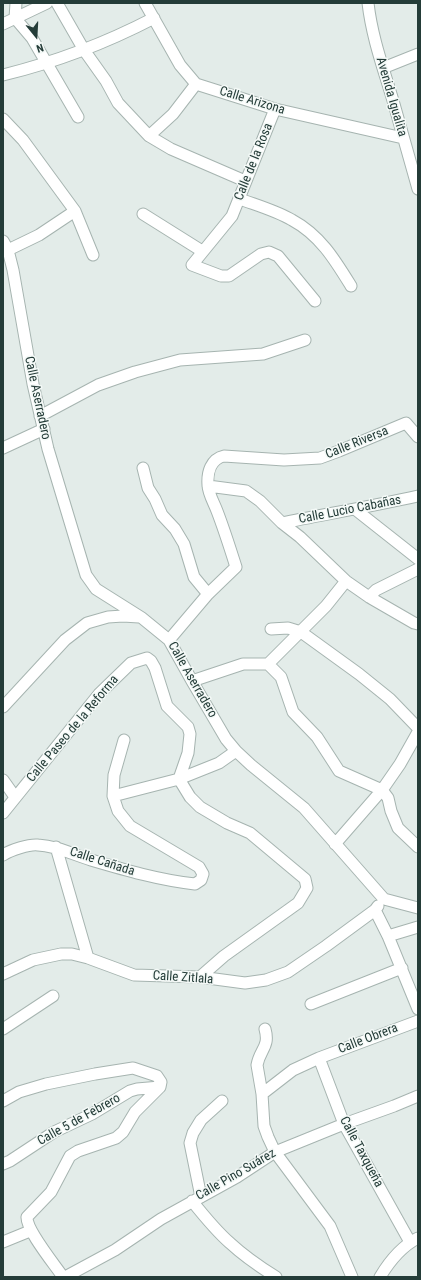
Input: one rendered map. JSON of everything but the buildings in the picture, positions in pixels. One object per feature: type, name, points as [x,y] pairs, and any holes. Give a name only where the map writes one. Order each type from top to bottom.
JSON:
[{"type":"street","points":[[16,3],[16,18],[32,38],[78,117]]},
{"type":"street","points":[[3,24],[47,3]]},
{"type":"street","points":[[57,3],[84,50],[106,81],[118,103],[149,136],[171,149],[245,181]]},
{"type":"street","points":[[144,3],[154,18],[180,66],[196,84],[173,114],[149,136]]},
{"type":"street","name":"Avenida Igualita","points":[[368,3],[370,21],[418,189]]},
{"type":"street","points":[[3,75],[47,63],[84,50],[127,32],[154,18]]},
{"type":"street","points":[[383,68],[418,54]]},
{"type":"street","name":"Calle Arizona","points":[[196,84],[275,109],[403,138]]},
{"type":"street","name":"Calle de la Rosa","points":[[275,109],[232,216],[192,265],[221,276],[229,276],[261,254],[269,252],[278,256],[316,301]]},
{"type":"street","points":[[3,119],[23,140],[75,211],[94,255]]},
{"type":"street","points":[[240,199],[292,220],[317,239],[334,258],[351,286]]},
{"type":"street","points":[[6,246],[39,235],[75,211]]},
{"type":"street","points":[[143,214],[202,251]]},
{"type":"street","name":"Calle Aserradero","points":[[6,246],[13,270],[33,384],[48,450],[86,575],[96,589],[142,618],[169,640],[226,739],[251,765],[304,808],[384,899]]},
{"type":"street","points":[[40,416],[98,385],[135,372],[180,360],[263,354],[305,340]]},
{"type":"street","name":"Calle Riversa","points":[[208,486],[209,470],[213,462],[218,458],[230,456],[284,460],[320,458],[406,423],[418,437]]},
{"type":"street","points":[[3,448],[44,429]]},
{"type":"street","points":[[142,468],[148,488],[162,515],[175,529],[184,544],[194,577],[208,594]]},
{"type":"street","points":[[169,640],[208,594],[236,567],[228,540],[208,486],[246,491],[260,501],[346,581],[369,597],[418,624]]},
{"type":"street","name":"Calle Lucio Cabañas","points":[[282,523],[328,513],[356,510],[418,496]]},
{"type":"street","points":[[356,510],[418,558]]},
{"type":"street","points":[[369,597],[376,590],[418,570]]},
{"type":"street","points":[[192,682],[243,664],[268,664],[326,606],[346,581]]},
{"type":"street","points":[[3,707],[65,640],[87,623],[108,617],[123,616],[142,618]]},
{"type":"street","points":[[272,629],[288,628],[300,632],[359,674],[390,700],[418,728]]},
{"type":"street","name":"Calle Paseo de la Reforma","points":[[3,813],[99,694],[131,663],[147,658],[151,661],[155,668],[167,706],[188,727],[190,734],[188,753],[179,779]]},
{"type":"street","points":[[268,664],[281,677],[293,712],[317,737],[339,772],[382,790],[388,798],[391,811],[398,828],[418,847]]},
{"type":"street","points":[[335,844],[382,790],[400,764],[418,732]]},
{"type":"street","points":[[124,740],[114,775],[113,796],[179,779],[219,763],[236,751]]},
{"type":"street","points":[[179,779],[190,797],[200,808],[227,823],[250,833],[305,878],[307,888],[298,903],[224,956],[200,977]]},
{"type":"street","points":[[3,780],[15,797]]},
{"type":"street","name":"Calle Cañada","points":[[3,855],[36,845],[56,847],[82,857],[138,874],[195,884],[201,880],[203,874],[199,866],[130,826],[118,811],[113,796]]},
{"type":"street","points":[[56,847],[88,958]]},
{"type":"street","points":[[384,899],[418,908]]},
{"type":"street","name":"Calle Zitlala","points":[[3,974],[33,960],[61,954],[72,954],[88,958],[134,975],[200,977],[245,983],[266,980],[288,972],[332,942],[375,910],[384,899]]},
{"type":"street","points":[[375,910],[402,968],[418,1009]]},
{"type":"street","points":[[388,936],[418,927]]},
{"type":"street","points":[[312,1004],[402,968]]},
{"type":"street","points":[[3,1029],[53,996]]},
{"type":"street","name":"Calle Obrera","points":[[262,1094],[290,1072],[319,1058],[418,1021]]},
{"type":"street","points":[[264,1029],[267,1038],[266,1044],[258,1061],[264,1126],[275,1152],[330,1226],[352,1277]]},
{"type":"street","name":"Calle Taxqueña","points":[[319,1058],[344,1124],[414,1240]]},
{"type":"street","points":[[3,1101],[19,1092],[46,1084],[133,1068],[157,1076],[161,1082],[160,1087],[135,1112],[123,1132],[116,1138],[78,1151],[70,1156],[51,1192],[27,1217],[26,1222],[30,1231],[64,1277]]},
{"type":"street","name":"Calle 5 de Febrero","points":[[3,1164],[54,1132],[92,1114],[130,1091],[137,1088],[160,1087]]},
{"type":"street","name":"Calle Pino Suárez","points":[[64,1277],[115,1250],[161,1219],[237,1177],[275,1152],[418,1096]]},
{"type":"street","points":[[222,1101],[201,1120],[193,1133],[190,1143],[197,1199],[212,1225],[230,1243],[256,1264],[276,1277]]},
{"type":"street","points":[[3,1242],[30,1231]]},
{"type":"street","points":[[380,1277],[388,1265],[414,1240]]}]
